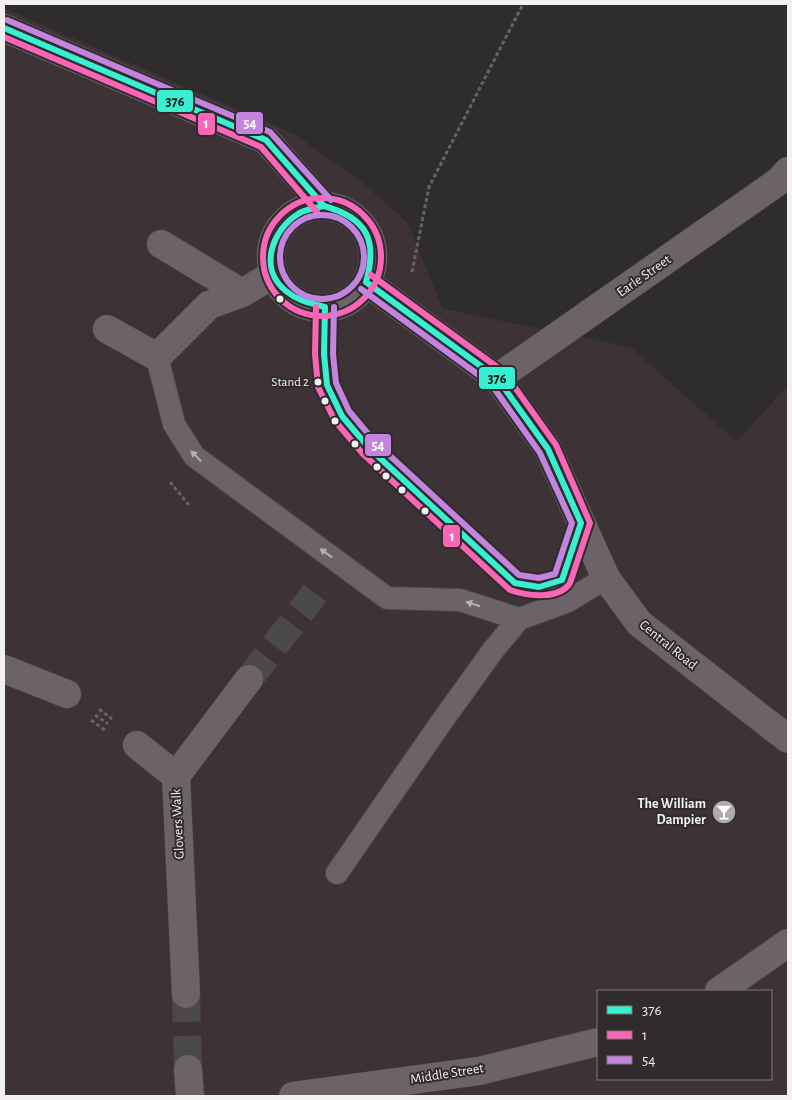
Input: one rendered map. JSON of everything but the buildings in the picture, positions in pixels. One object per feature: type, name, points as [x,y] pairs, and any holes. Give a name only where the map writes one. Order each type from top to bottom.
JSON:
[{"type":"street","points":[[4,28],[266,140],[324,206]]},
{"type":"street","name":"Earle Street","points":[[498,378],[779,181],[788,171]]},
{"type":"street","points":[[324,206],[341,209],[356,218],[367,232],[372,249],[372,266],[366,282],[355,295],[341,304],[325,307],[309,306],[294,299],[282,288],[274,274],[271,258],[273,242],[280,226],[292,215],[306,208],[324,206]]},
{"type":"street","points":[[161,244],[242,293]]},
{"type":"street","points":[[107,329],[156,357],[209,304],[242,293],[274,274]]},
{"type":"street","name":"Central Road","points":[[366,282],[498,378],[548,449],[606,578],[639,623],[788,739]]},
{"type":"street","points":[[4,669],[67,694]]},
{"type":"street","name":"Glovers Walk","points":[[186,994],[176,776],[249,679]]},
{"type":"street","points":[[136,746],[176,776]]},
{"type":"street","points":[[720,990],[788,943]]},
{"type":"street","name":"Middle Street","points":[[293,1096],[479,1070],[597,1042]]},
{"type":"street","points":[[188,1069],[190,1096]]},
{"type":"lane","points":[[325,307],[324,354],[327,385],[342,416],[369,448],[515,583],[537,589],[549,587],[562,580],[581,523]]},
{"type":"lane","points":[[156,357],[174,424],[194,456],[387,598],[460,600],[519,619]]},
{"type":"lane","points":[[337,873],[478,671],[519,619],[566,602],[606,578]]},
{"type":"path","points":[[405,310],[430,187],[523,4]]},
{"type":"path","points":[[67,694],[136,746]]},
{"type":"path","points":[[94,706],[117,723]]},
{"type":"path","points":[[86,716],[109,734]]},
{"type":"shaded area","points":[[4,8],[294,134],[358,179],[407,222],[443,309],[630,347],[737,442],[788,385],[788,1096],[4,1096]]},
{"type":"tunnel","points":[[249,679],[315,593]]},
{"type":"tunnel","points":[[186,994],[188,1069]]},
{"type":"transit line","name":"54","points":[[7,20],[270,132],[331,200]]},
{"type":"transit line","name":"376","points":[[4,28],[266,140],[324,206]]},
{"type":"transit line","name":"1","points":[[4,37],[261,147],[317,212]]},
{"type":"transit line","name":"1","points":[[322,198],[345,202],[364,215],[377,234],[381,257],[377,280],[364,299],[345,312],[322,316],[299,312],[280,299],[267,280],[263,257],[267,234],[280,215],[299,202],[322,198]]},
{"type":"transit line","name":"376","points":[[324,206],[350,217],[366,233],[371,254],[366,282],[497,378],[548,449],[581,523],[562,580],[539,587],[515,583],[369,448],[342,416],[327,385],[324,354],[325,307],[309,303],[286,291],[277,282],[272,272],[271,261],[275,240],[289,221],[304,211],[324,206]]},
{"type":"transit line","name":"54","points":[[322,215],[338,218],[352,227],[361,241],[364,257],[361,273],[352,287],[338,296],[322,299],[306,296],[292,287],[283,273],[280,257],[283,241],[292,227],[306,218],[322,215]]},
{"type":"transit line","name":"1","points":[[316,307],[315,354],[318,387],[335,421],[363,454],[510,590],[525,594],[542,595],[558,592],[565,588],[570,583],[590,523],[556,445],[504,372],[371,275]]},
{"type":"transit line","name":"54","points":[[334,307],[333,354],[336,383],[349,411],[375,442],[519,575],[539,578],[555,574],[572,523],[540,453],[491,384],[361,289]]},
{"type":"place","name":"Stand 2","points":[[318,382]]},
{"type":"place","name":"The William Dampier","points":[[724,812]]}]
